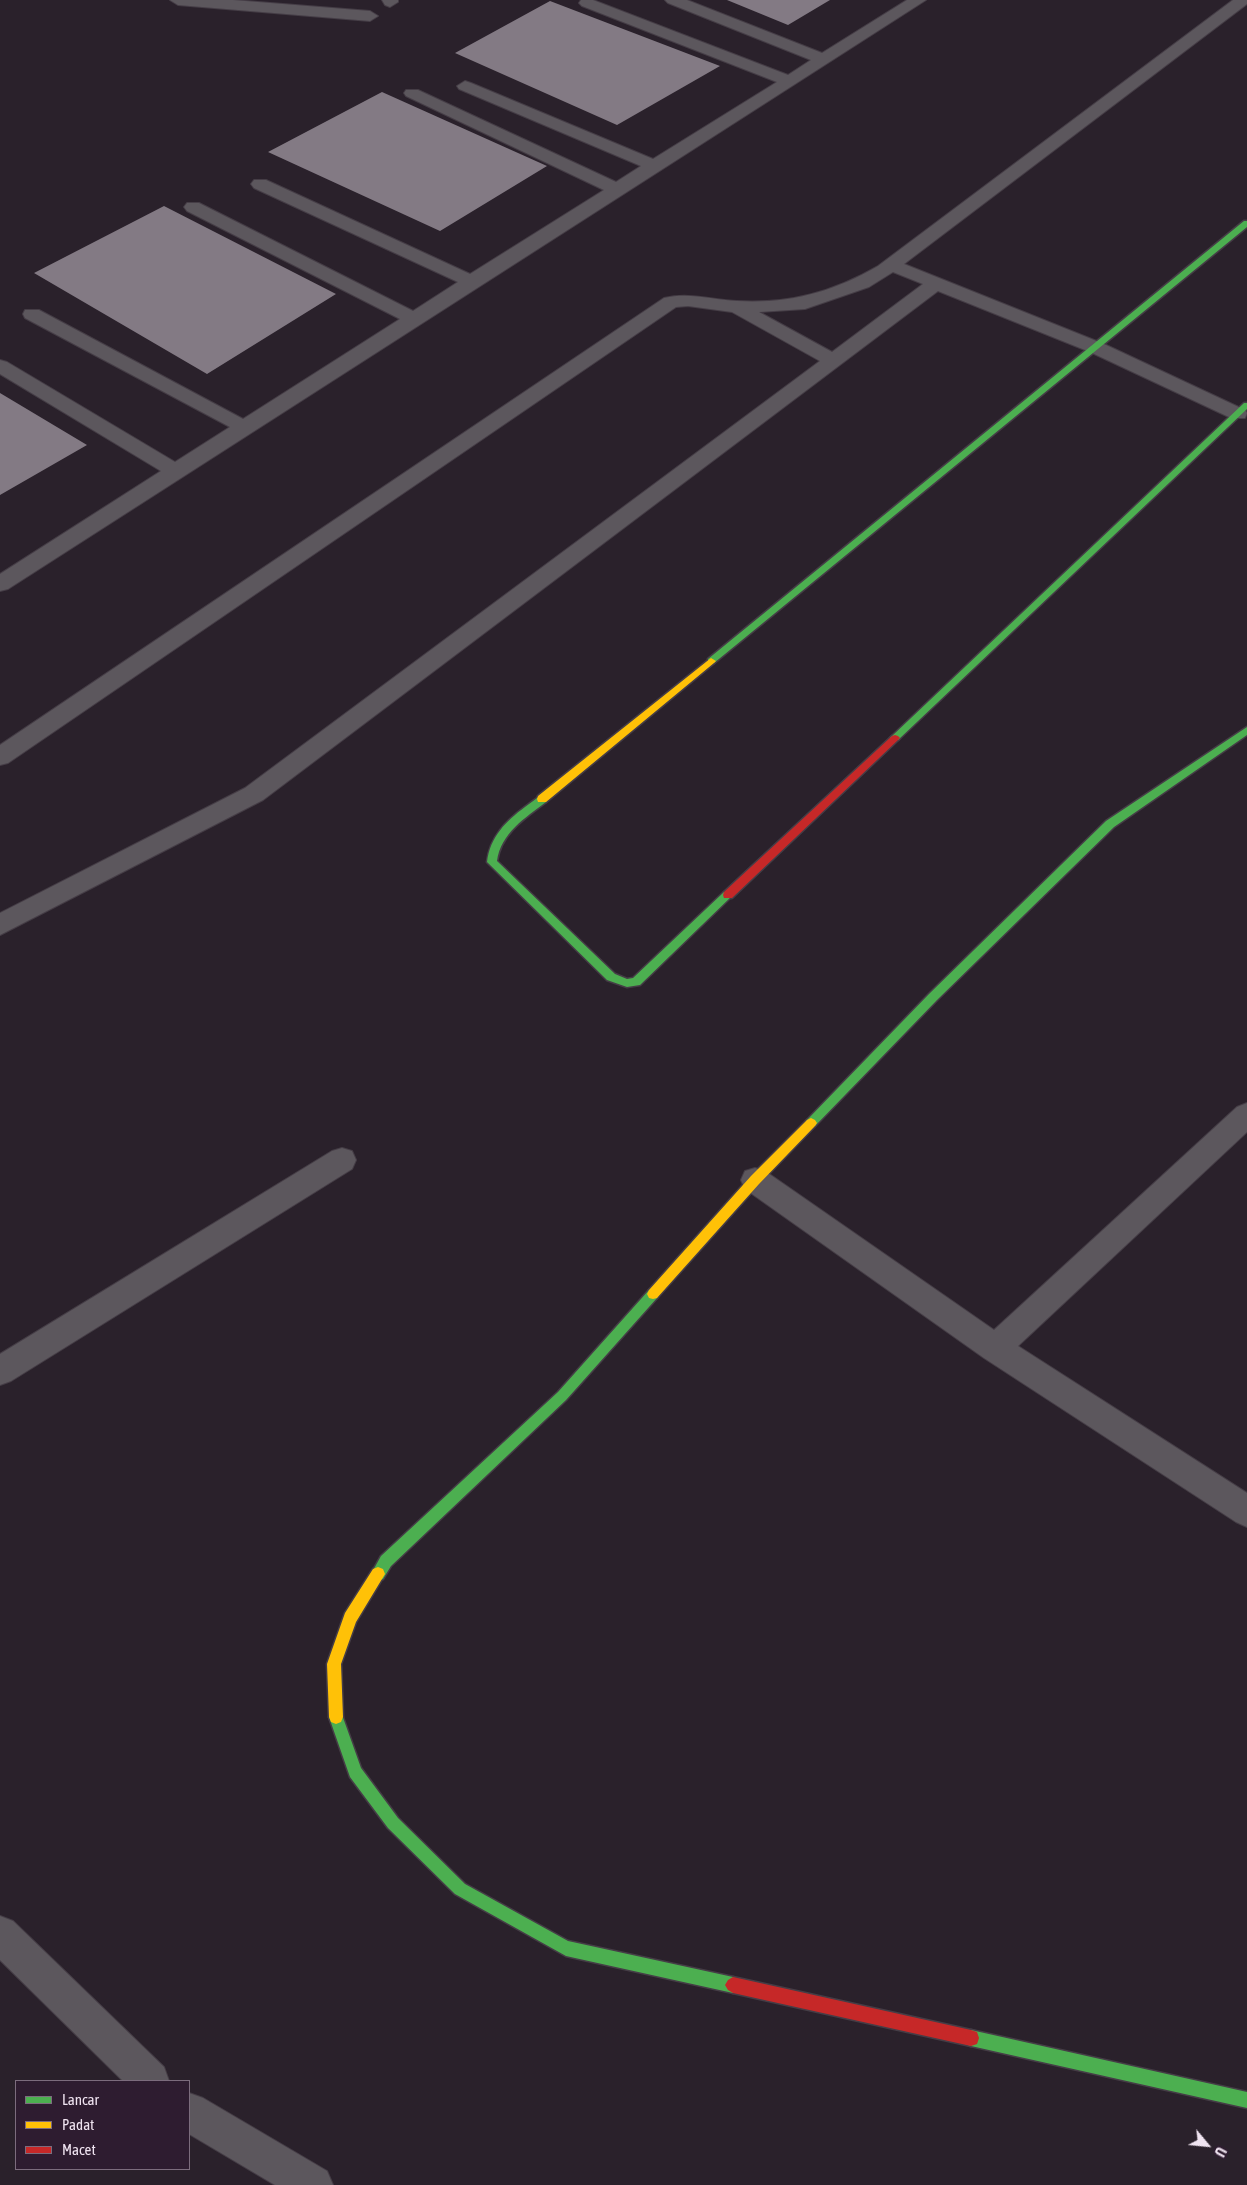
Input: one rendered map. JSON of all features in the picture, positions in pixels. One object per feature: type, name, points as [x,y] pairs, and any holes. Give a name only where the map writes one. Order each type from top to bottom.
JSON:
[{"type":"street","points":[[178,0],[370,16]]},
{"type":"street","points":[[673,0],[822,59]]},
{"type":"street","points":[[0,584],[470,281],[655,166],[787,80],[918,0]]},
{"type":"street","points":[[0,757],[671,302],[688,300],[737,308],[798,305],[862,283],[891,265],[1243,0]]},
{"type":"street","points":[[588,2],[787,80]]},
{"type":"street","points":[[465,86],[655,166]]},
{"type":"street","points":[[412,93],[617,189]]},
{"type":"street","points":[[260,184],[470,281]]},
{"type":"street","points":[[193,207],[413,318]]},
{"type":"street","points":[[891,265],[1097,348],[1242,409],[636,982],[628,983],[611,977],[492,862],[492,852],[503,832],[1097,348],[1247,223]]},
{"type":"street","points":[[0,925],[254,794],[936,283]]},
{"type":"street","points":[[737,308],[833,361]]},
{"type":"street","points":[[32,314],[244,427]]},
{"type":"street","points":[[0,366],[175,471]]},
{"type":"street","points":[[1247,730],[1110,824],[933,996],[755,1180],[562,1396],[386,1560],[350,1618],[334,1664],[336,1719],[355,1772],[393,1823],[460,1889],[566,1948],[1247,2100]]},
{"type":"street","points":[[995,1348],[1247,1115]]},
{"type":"street","points":[[0,1371],[342,1160]]},
{"type":"street","points":[[755,1180],[995,1348],[1247,1511]]},
{"type":"street","points":[[0,1934],[149,2080]]},
{"type":"street","points":[[190,2113],[313,2185]]},
{"type":"building","points":[[727,0],[830,0],[788,25]]},
{"type":"building","points":[[550,1],[720,66],[617,125],[455,53]]},
{"type":"building","points":[[382,92],[547,166],[440,231],[268,152]]},
{"type":"building","points":[[164,206],[336,294],[207,374],[34,273]]},
{"type":"building","points":[[0,393],[87,445],[0,495]]},
{"type":"traffic: fast","points":[[711,661],[1247,223]]},
{"type":"traffic: fast","points":[[895,738],[1247,405]]},
{"type":"traffic: fast","points":[[811,1123],[933,997],[1110,824],[1247,730]]},
{"type":"traffic: fast","points":[[542,799],[517,819],[503,834],[493,852],[492,862],[611,977],[627,983],[636,982],[728,895]]},
{"type":"traffic: fast","points":[[378,1574],[386,1561],[562,1396],[653,1294]]},
{"type":"traffic: fast","points":[[336,1717],[355,1772],[393,1823],[460,1889],[566,1948],[733,1985]]},
{"type":"traffic: fast","points":[[971,2038],[1247,2100]]},
{"type":"traffic: slow","points":[[542,799],[711,661]]},
{"type":"traffic: slow","points":[[653,1294],[755,1180],[811,1123]]},
{"type":"traffic: slow","points":[[336,1717],[334,1664],[350,1618],[378,1574]]},
{"type":"traffic: jam","points":[[728,895],[895,738]]},
{"type":"traffic: jam","points":[[733,1985],[971,2038]]}]
